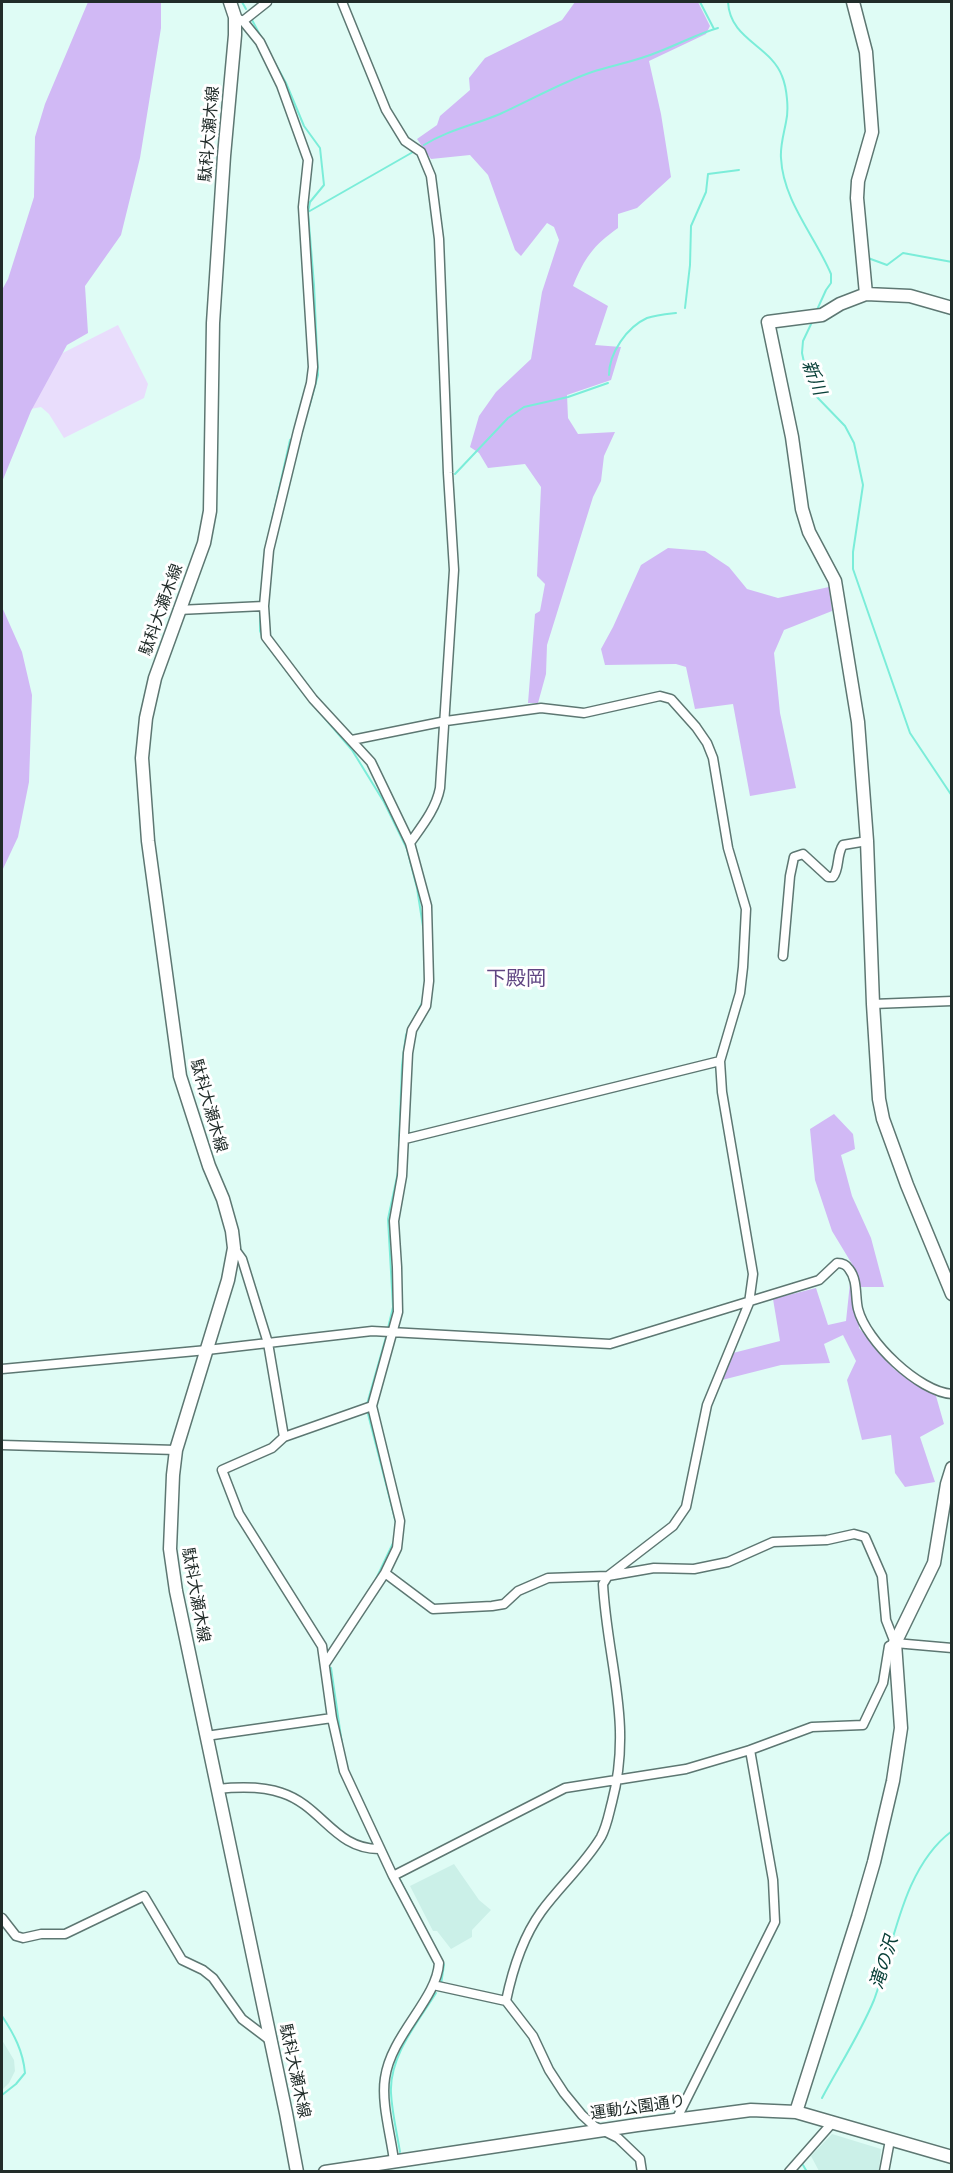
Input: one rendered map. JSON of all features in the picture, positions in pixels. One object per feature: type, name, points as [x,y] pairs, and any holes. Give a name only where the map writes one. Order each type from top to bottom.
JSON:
[{"type":"street","name":"駄科大瀬木線","points":[[230,2],[239,19],[235,35],[224,156],[213,323],[210,511],[204,543],[155,678],[146,718],[142,758],[148,840],[180,1076],[209,1166],[223,1199],[234,1248],[228,1280],[176,1450],[170,1550],[176,1591],[297,2172]]},
{"type":"street","points":[[267,2],[239,19],[260,42],[281,85],[308,160],[303,207],[313,367],[269,550],[264,606],[266,637],[313,699],[371,762],[411,843],[427,906],[429,981],[426,1005],[412,1030],[408,1053],[402,1176],[394,1221],[398,1312],[368,1407],[400,1521],[397,1548],[384,1573],[325,1664]]},
{"type":"street","points":[[342,2],[386,110],[405,141],[421,152],[432,176],[439,239],[454,570],[448,642],[446,721],[438,800],[411,843]]},
{"type":"street","points":[[853,2],[866,52],[872,132],[858,181],[857,198],[866,294]]},
{"type":"street","points":[[951,308],[910,296],[866,294],[840,304],[822,315],[768,322],[792,437],[801,509],[809,532],[835,581],[858,722],[867,841],[879,1100],[883,1119],[907,1185],[951,1294]]},
{"type":"street","points":[[178,610],[264,606]]},
{"type":"street","points":[[352,740],[446,721],[541,708],[584,713],[660,696],[671,699],[696,727],[707,743],[713,758],[728,848],[746,909],[740,993],[720,1061],[722,1092],[753,1274],[749,1303],[707,1405],[686,1508],[673,1526],[608,1576],[603,1584],[621,1724],[618,1780],[601,1837],[540,1914],[524,1946],[510,1982],[506,2001]]},
{"type":"street","points":[[783,956],[794,857],[803,854],[828,877],[832,877],[836,874],[839,850],[843,845],[867,841]]},
{"type":"street","points":[[873,1004],[951,1001]]},
{"type":"street","points":[[405,1139],[720,1061]]},
{"type":"street","points":[[234,1248],[242,1259],[268,1343],[284,1437]]},
{"type":"street","points":[[2,1369],[207,1350],[372,1331],[610,1344],[819,1280],[837,1263],[843,1263],[849,1268],[853,1277],[858,1311],[870,1334],[904,1370],[930,1388],[951,1394]]},
{"type":"street","points":[[368,1407],[284,1437],[272,1448],[222,1470],[239,1514],[322,1646],[332,1718],[344,1772],[393,1876],[439,1962],[438,1974],[433,1985],[397,2042],[385,2078],[385,2097],[395,2166]]},
{"type":"street","points":[[2,1445],[176,1450]]},
{"type":"street","points":[[895,1643],[934,1563],[951,1468]]},
{"type":"street","points":[[384,1573],[434,1609],[504,1604],[518,1591],[548,1578],[608,1576],[654,1568],[694,1569],[728,1563],[773,1542],[827,1540],[854,1534],[865,1537],[882,1576],[886,1620],[895,1643],[901,1728],[893,1781],[867,1884],[796,2112]]},
{"type":"street","points":[[393,1876],[565,1788],[686,1769],[750,1750],[812,1727],[863,1725],[883,1683],[889,1646],[895,1643],[951,1648]]},
{"type":"street","points":[[206,1736],[332,1718]]},
{"type":"street","points":[[676,2120],[775,1922],[773,1880],[750,1750]]},
{"type":"street","points":[[217,1789],[258,1789],[282,1792],[313,1811],[347,1841],[365,1849],[380,1849]]},
{"type":"street","points":[[2,1918],[16,1936],[23,1938],[41,1934],[65,1934],[144,1896],[182,1960],[203,1970],[213,1978],[242,2019],[271,2041]]},
{"type":"street","points":[[433,1985],[506,2001],[533,2036],[549,2070],[564,2093],[582,2115],[600,2130],[618,2138],[640,2159],[642,2172]]},
{"type":"street","name":"運動公園通り","points":[[325,2172],[395,2166],[600,2130],[751,2110],[796,2112],[951,2157]]},
{"type":"street","points":[[793,2170],[833,2122]]},
{"type":"street","points":[[884,2172],[890,2140]]},
{"type":"shaded area","points":[[88,2],[161,2],[161,28],[140,158],[121,235],[85,286],[88,333],[67,345],[31,411],[2,482],[2,290],[8,279],[34,197],[35,137],[45,104]]},
{"type":"shaded area","points":[[575,2],[698,2],[710,26],[706,34],[649,61],[661,114],[671,177],[637,208],[618,214],[618,228],[591,253],[573,286],[608,306],[595,345],[621,347],[611,380],[567,395],[568,418],[578,434],[615,432],[604,456],[601,481],[593,497],[547,645],[546,674],[538,703],[528,703],[535,614],[540,611],[545,584],[537,576],[541,487],[525,464],[488,468],[479,453],[470,447],[479,416],[496,392],[531,359],[542,292],[559,240],[554,227],[547,223],[521,256],[515,250],[488,175],[470,155],[431,159],[417,139],[437,125],[440,116],[470,90],[469,78],[485,58],[562,20]]},
{"type":"shaded area","points":[[118,325],[148,384],[144,398],[64,438],[49,414],[41,407],[20,411],[41,364]]},
{"type":"shaded area","points":[[668,548],[705,551],[729,567],[747,589],[778,598],[829,587],[832,611],[784,630],[774,653],[780,713],[796,788],[750,796],[733,704],[695,709],[686,667],[676,664],[605,665],[601,649],[641,565]]},
{"type":"shaded area","points":[[2,607],[22,652],[32,695],[29,782],[18,837],[2,871]]},
{"type":"shaded area","points":[[834,1114],[853,1134],[855,1149],[841,1155],[852,1196],[871,1238],[884,1287],[860,1287],[859,1328],[894,1369],[936,1396],[944,1424],[920,1437],[935,1482],[905,1487],[895,1473],[891,1435],[862,1440],[847,1380],[856,1361],[843,1335],[824,1344],[830,1363],[781,1365],[722,1380],[733,1353],[780,1341],[773,1299],[816,1288],[828,1325],[846,1321],[852,1264],[832,1231],[815,1180],[810,1129]]},
{"type":"shaded area","points":[[454,1864],[479,1900],[491,1910],[472,1930],[472,1937],[451,1949],[437,1931],[433,1931],[410,1886]]},
{"type":"shaded area","points":[[2,2040],[14,2060],[15,2071],[9,2083],[2,2090]]},
{"type":"shaded area","points":[[832,2134],[881,2149],[879,2171],[819,2171],[811,2156]]},
{"type":"waterway","points":[[242,2],[246,9]]},
{"type":"waterway","points":[[700,2],[714,29]]},
{"type":"waterway","name":"新川","points":[[728,2],[730,15],[736,25],[776,65],[784,81],[787,117],[781,149],[783,174],[793,204],[831,274],[831,283],[816,312]]},
{"type":"waterway","points":[[251,18],[261,37]]},
{"type":"waterway","points":[[424,145],[500,114],[580,76],[650,55],[718,28]]},
{"type":"waterway","points":[[275,63],[304,126],[320,148],[324,185],[310,202],[308,212],[318,375],[309,407]]},
{"type":"waterway","points":[[308,212],[413,152]]},
{"type":"waterway","points":[[685,308],[690,265],[691,226],[706,192],[708,174],[739,170]]},
{"type":"waterway","points":[[868,258],[887,265],[903,253],[952,262]]},
{"type":"waterway","points":[[609,375],[612,358],[626,334],[647,318],[676,313]]},
{"type":"waterway","name":"新川","points":[[813,320],[803,341],[802,353],[808,381],[816,396],[845,426],[854,443],[863,485],[853,552],[853,569],[910,733],[952,796]]},
{"type":"waterway","points":[[455,474],[508,418],[524,407],[568,397],[608,383]]},
{"type":"waterway","points":[[267,543],[292,439]]},
{"type":"waterway","points":[[260,612],[262,636]]},
{"type":"waterway","points":[[264,641],[304,694],[352,750],[384,802],[407,849],[417,888],[424,933]]},
{"type":"waterway","points":[[415,1017],[423,1001]]},
{"type":"waterway","points":[[388,1328],[393,1307],[388,1219],[398,1172],[402,1065],[408,1030]]},
{"type":"waterway","points":[[367,1404],[386,1337]]},
{"type":"waterway","points":[[367,1410],[396,1523],[395,1529]]},
{"type":"waterway","points":[[376,1579],[394,1541]]},
{"type":"waterway","points":[[331,1668],[342,1744]]},
{"type":"waterway","name":"滝の沢","points":[[822,2098],[856,2038],[874,2000],[911,1886],[935,1847],[952,1831]]},
{"type":"waterway","points":[[400,1880],[444,1965],[441,1984]]},
{"type":"waterway","points":[[400,2152],[393,2115],[392,2079],[406,2040],[436,1993]]},
{"type":"waterway","points":[[2,2016],[17,2043],[25,2073],[2,2095]]},
{"type":"waterway","name":"滝の沢","points":[[803,2165],[807,2172]]},
{"type":"district","name":"下殿岡","points":[[516,980]]}]
